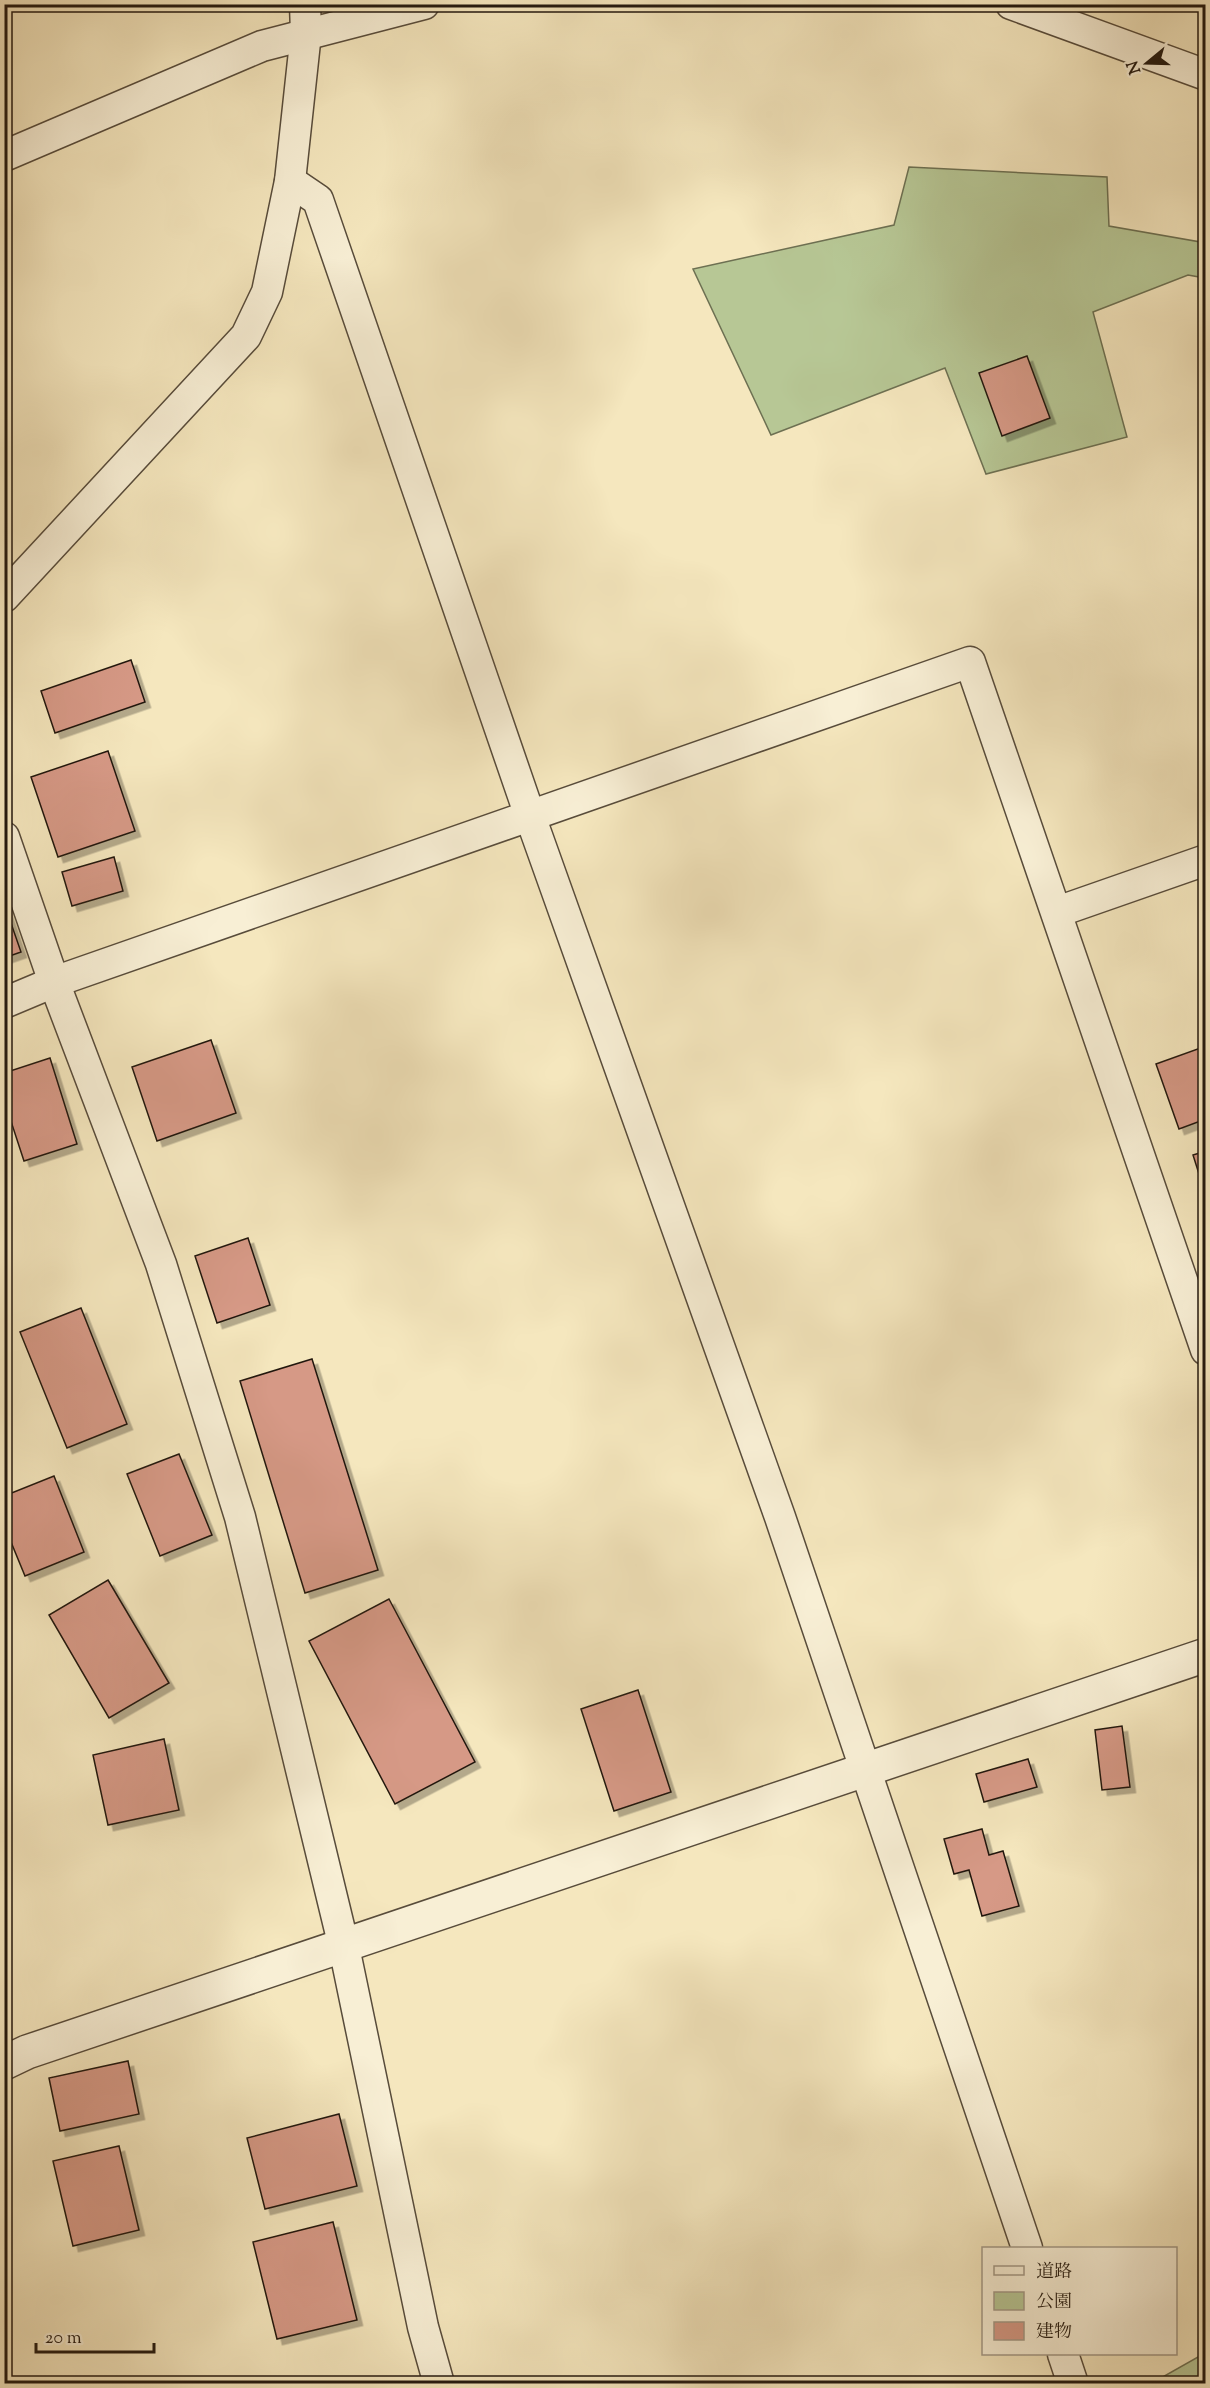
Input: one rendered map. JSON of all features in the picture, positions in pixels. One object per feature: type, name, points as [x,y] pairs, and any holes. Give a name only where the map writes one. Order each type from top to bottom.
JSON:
[{"type":"street","points":[[4,156],[262,46],[305,19],[424,4]]},
{"type":"street","points":[[1011,4],[1206,75]]},
{"type":"street","points":[[4,597],[246,336],[267,292],[290,181],[305,19]]},
{"type":"street","points":[[290,181],[318,200],[530,816],[780,1516],[1027,2247]]},
{"type":"street","points":[[4,1003],[54,981],[970,662],[1206,1350]]},
{"type":"street","points":[[4,837],[54,981],[161,1264],[240,1518],[344,1947],[423,2327],[439,2384]]},
{"type":"street","points":[[1057,912],[1206,860]]},
{"type":"street","points":[[4,2063],[27,2052],[1206,1655]]},
{"type":"street","points":[[1063,2355],[1073,2384]]},
{"type":"green space","points":[[909,167],[1107,177],[1109,226],[1206,243],[1205,278],[1188,275],[1093,312],[1127,437],[986,474],[945,368],[771,435],[693,269],[894,225]]},
{"type":"green space","points":[[1205,2353],[1205,2383],[1152,2383]]},
{"type":"building","points":[[1027,356],[1050,418],[1002,436],[979,373]]},
{"type":"building","points":[[131,660],[145,702],[55,733],[41,691]]},
{"type":"building","points":[[108,751],[135,831],[58,857],[31,777]]},
{"type":"building","points":[[114,857],[123,891],[72,906],[62,872]]},
{"type":"building","points":[[4,903],[21,952],[4,958]]},
{"type":"building","points":[[211,1040],[236,1113],[157,1141],[132,1067]]},
{"type":"building","points":[[1206,1046],[1206,1119],[1179,1129],[1156,1064]]},
{"type":"building","points":[[50,1058],[77,1144],[24,1161],[4,1100],[4,1073]]},
{"type":"building","points":[[1206,1151],[1206,1196],[1193,1155]]},
{"type":"building","points":[[248,1238],[270,1305],[217,1323],[195,1256]]},
{"type":"building","points":[[81,1308],[127,1424],[67,1448],[20,1332]]},
{"type":"building","points":[[312,1359],[378,1570],[305,1593],[240,1381]]},
{"type":"building","points":[[179,1454],[212,1535],[160,1556],[127,1474]]},
{"type":"building","points":[[54,1476],[84,1552],[25,1576],[4,1525],[4,1496]]},
{"type":"building","points":[[108,1580],[169,1683],[109,1718],[49,1615]]},
{"type":"building","points":[[389,1599],[475,1762],[395,1804],[309,1641]]},
{"type":"building","points":[[638,1690],[671,1792],[614,1811],[581,1709]]},
{"type":"building","points":[[1122,1726],[1130,1787],[1102,1790],[1095,1730]]},
{"type":"building","points":[[164,1739],[179,1810],[108,1825],[93,1755]]},
{"type":"building","points":[[1028,1759],[1037,1787],[984,1802],[976,1774]]},
{"type":"building","points":[[982,1829],[989,1855],[1003,1851],[1019,1906],[982,1916],[969,1870],[954,1874],[944,1839]]},
{"type":"building","points":[[128,2061],[139,2114],[60,2131],[49,2078]]},
{"type":"building","points":[[339,2114],[357,2186],[265,2209],[247,2138]]},
{"type":"building","points":[[119,2146],[139,2230],[73,2246],[53,2161]]},
{"type":"building","points":[[333,2222],[357,2320],[277,2339],[253,2242]]}]
